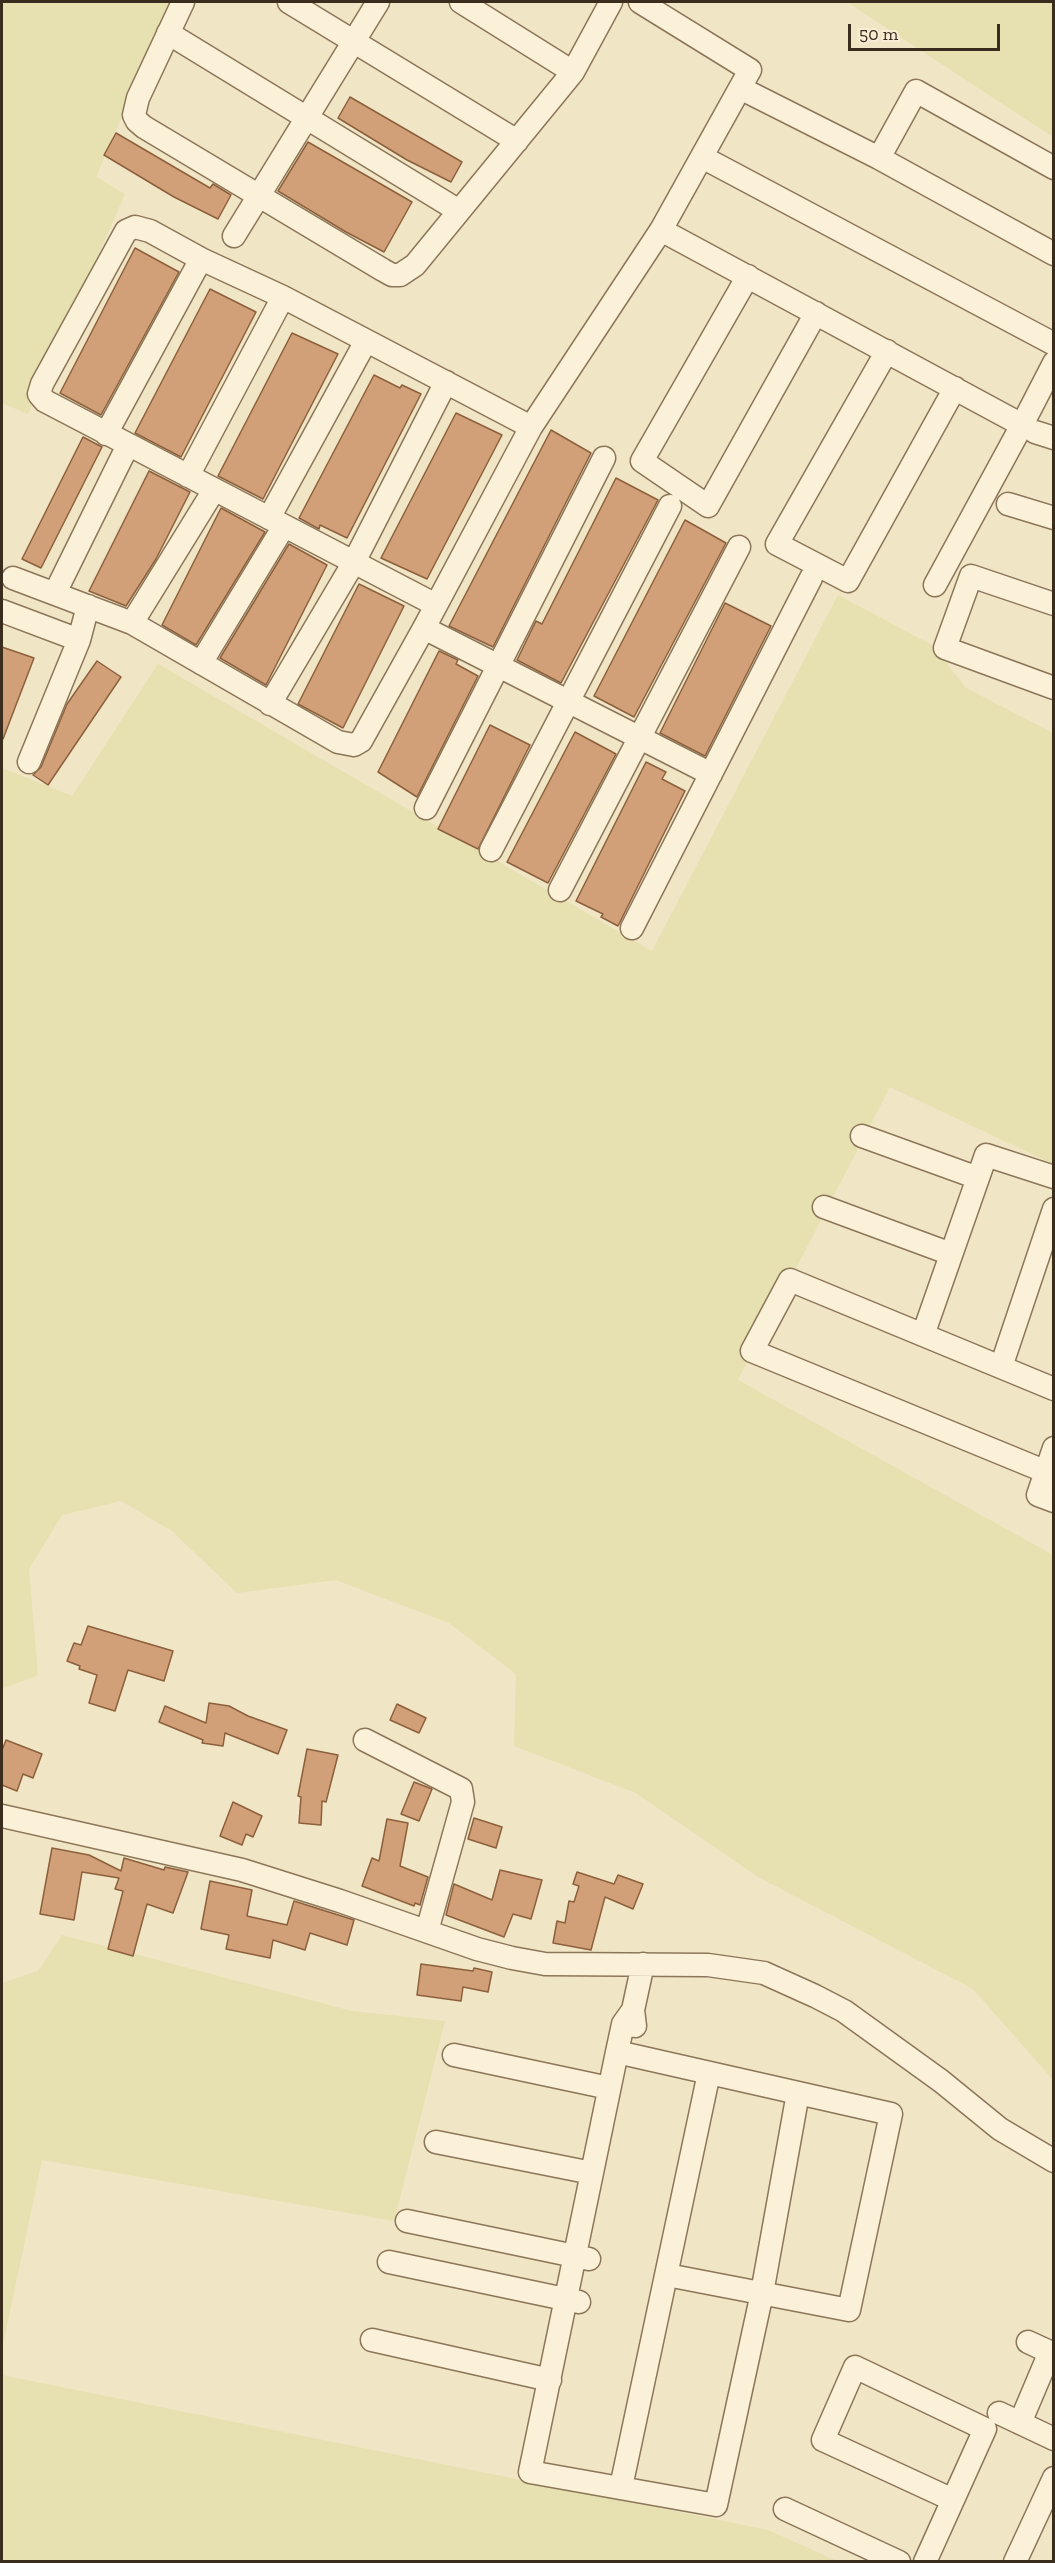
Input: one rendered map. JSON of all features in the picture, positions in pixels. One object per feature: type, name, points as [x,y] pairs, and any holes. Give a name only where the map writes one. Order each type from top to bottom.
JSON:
[{"type":"street","points":[[183,2],[138,98],[134,116],[144,127],[392,275],[400,275],[415,265],[573,72],[611,2]]},
{"type":"street","points":[[290,2],[517,141]]},
{"type":"street","points":[[234,236],[378,2]]},
{"type":"street","points":[[461,2],[573,72]]},
{"type":"street","points":[[13,578],[132,623],[338,741],[354,745],[361,741],[531,427],[661,230],[750,70],[640,2]]},
{"type":"street","points":[[168,33],[459,211]]},
{"type":"street","points":[[740,88],[879,158],[1053,254]]},
{"type":"street","points":[[879,158],[916,91],[1053,168]]},
{"type":"street","points":[[702,157],[1053,344]]},
{"type":"street","points":[[436,605],[45,401],[39,394],[42,384],[126,231],[135,227],[150,231],[201,259],[283,297],[531,427]]},
{"type":"street","points":[[661,230],[1037,432]]},
{"type":"street","points":[[106,434],[201,259]]},
{"type":"street","points":[[748,276],[642,461],[708,506],[816,313]]},
{"type":"street","points":[[188,476],[283,297]]},
{"type":"street","points":[[201,663],[276,522],[366,340]]},
{"type":"street","points":[[887,351],[777,544],[848,581],[955,388]]},
{"type":"street","points":[[935,585],[1037,432],[1053,363]]},
{"type":"street","points":[[270,704],[354,562],[446,382]]},
{"type":"street","points":[[55,593],[128,445]]},
{"type":"street","points":[[426,808],[604,458]]},
{"type":"street","points":[[132,623],[214,490]]},
{"type":"street","points":[[1008,504],[1053,518]]},
{"type":"street","points":[[491,850],[670,506]]},
{"type":"street","points":[[560,890],[739,547]]},
{"type":"street","points":[[1053,604],[971,576],[945,648],[1053,688]]},
{"type":"street","points":[[632,928],[811,578]]},
{"type":"street","points":[[29,762],[79,640],[88,606]]},
{"type":"street","points":[[2,611],[79,640]]},
{"type":"street","points":[[424,628],[711,774]]},
{"type":"street","points":[[862,1136],[978,1178]]},
{"type":"street","points":[[923,1335],[986,1155],[1053,1177]]},
{"type":"street","points":[[824,1208],[951,1254]]},
{"type":"street","points":[[1001,1367],[1053,1209]]},
{"type":"street","points":[[1049,1474],[752,1351],[790,1280],[1053,1389]]},
{"type":"street","points":[[1053,1448],[1049,1474],[1038,1495],[1053,1501]]},
{"type":"street","points":[[365,1740],[461,1789],[463,1802],[427,1931]]},
{"type":"street","points":[[2,1816],[242,1870],[495,1954],[545,1964],[680,1964],[738,1968],[764,1973],[815,1995],[844,2011],[941,2081],[1021,2143],[1053,2161]]},
{"type":"street","points":[[546,2474],[573,2301],[623,2054],[623,2024],[633,2010],[643,1964]]},
{"type":"street","points":[[623,2054],[891,2114],[849,2310],[667,2275]]},
{"type":"street","points":[[582,2257],[592,2173],[609,2088],[623,2054]]},
{"type":"street","points":[[454,2055],[609,2088]]},
{"type":"street","points":[[621,2487],[709,2073]]},
{"type":"street","points":[[573,2301],[550,2380],[530,2472],[716,2505],[762,2293],[798,2093]]},
{"type":"street","points":[[436,2142],[592,2173]]},
{"type":"street","points":[[407,2221],[582,2257]]},
{"type":"street","points":[[389,2262],[573,2301]]},
{"type":"street","points":[[372,2340],[550,2380]]},
{"type":"street","points":[[1020,2423],[1052,2353],[1028,2342]]},
{"type":"street","points":[[925,2562],[953,2500],[985,2429],[855,2367],[823,2440],[953,2500]]},
{"type":"street","points":[[999,2413],[1053,2439]]},
{"type":"street","points":[[1015,2562],[1053,2478]]},
{"type":"street","points":[[785,2509],[898,2562]]},
{"type":"shaded area","points":[[2,2],[171,2],[96,177],[125,194],[28,414],[2,403]]},
{"type":"shaded area","points":[[847,2],[1053,2],[1053,137]]},
{"type":"shaded area","points":[[838,595],[932,645],[966,688],[1053,733],[1053,1164],[890,1087],[738,1380],[1053,1555],[1053,2080],[973,1989],[758,1877],[636,1793],[514,1746],[516,1674],[449,1623],[336,1580],[237,1593],[172,1531],[121,1501],[62,1515],[29,1569],[38,1675],[2,1689],[2,768],[72,796],[158,664],[652,951]]},
{"type":"shaded area","points":[[62,1935],[352,2011],[445,2021],[394,2221],[42,2160],[2,2349],[2,1983],[38,1971]]},
{"type":"shaded area","points":[[2,2375],[768,2530],[837,2561],[2,2561]]},
{"type":"building","points":[[350,97],[462,162],[451,182],[407,160],[338,118]]},
{"type":"building","points":[[116,133],[210,188],[213,184],[231,195],[218,219],[174,197],[104,155]]},
{"type":"building","points":[[308,142],[412,202],[384,252],[278,191]]},
{"type":"building","points":[[135,248],[179,272],[101,415],[60,393]]},
{"type":"building","points":[[210,289],[256,312],[181,457],[135,433]]},
{"type":"building","points":[[292,333],[338,354],[263,499],[218,476]]},
{"type":"building","points":[[374,375],[400,388],[402,385],[421,394],[347,538],[320,525],[319,529],[299,518]]},
{"type":"building","points":[[456,413],[502,435],[427,579],[381,558]]},
{"type":"building","points":[[551,430],[591,453],[493,647],[449,626]]},
{"type":"building","points":[[83,437],[102,447],[41,568],[22,559]]},
{"type":"building","points":[[149,471],[190,492],[156,559],[126,606],[89,591]]},
{"type":"building","points":[[616,478],[658,500],[561,683],[517,660],[536,621],[542,624]]},
{"type":"building","points":[[221,508],[265,532],[196,645],[162,625]]},
{"type":"building","points":[[685,520],[726,543],[634,717],[594,696]]},
{"type":"building","points":[[289,544],[327,565],[266,685],[220,658]]},
{"type":"building","points":[[359,584],[404,606],[343,728],[298,704]]},
{"type":"building","points":[[725,603],[771,626],[705,756],[660,733]]},
{"type":"building","points":[[2,647],[34,658],[3,739],[2,739]]},
{"type":"building","points":[[439,651],[458,660],[456,664],[478,676],[417,797],[378,772]]},
{"type":"building","points":[[97,661],[121,677],[48,785],[33,775],[41,767],[67,704]]},
{"type":"building","points":[[490,725],[530,745],[478,849],[438,829]]},
{"type":"building","points":[[575,732],[616,754],[548,883],[507,862]]},
{"type":"building","points":[[646,762],[666,772],[662,779],[685,791],[618,926],[601,917],[603,914],[576,901]]},
{"type":"building","points":[[88,1626],[173,1651],[164,1681],[128,1670],[115,1711],[89,1703],[97,1675],[79,1669],[80,1666],[67,1661],[74,1643],[81,1645]]},
{"type":"building","points":[[209,1703],[229,1706],[248,1716],[287,1730],[278,1754],[225,1733],[223,1746],[202,1743],[203,1740],[159,1722],[165,1706],[206,1723]]},
{"type":"building","points":[[397,1704],[426,1718],[419,1733],[390,1720]]},
{"type":"building","points":[[6,1740],[42,1754],[33,1778],[23,1774],[17,1791],[2,1785],[2,1750]]},
{"type":"building","points":[[307,1749],[338,1755],[326,1802],[322,1801],[321,1825],[299,1823],[301,1797],[298,1796]]},
{"type":"building","points":[[414,1782],[432,1789],[419,1821],[401,1814]]},
{"type":"building","points":[[233,1802],[262,1816],[253,1837],[246,1834],[242,1845],[220,1836]]},
{"type":"building","points":[[474,1818],[502,1827],[496,1848],[468,1839]]},
{"type":"building","points":[[387,1819],[408,1823],[400,1866],[428,1877],[420,1905],[415,1903],[414,1906],[362,1886],[372,1858],[379,1861]]},
{"type":"building","points":[[52,1848],[89,1855],[121,1871],[124,1858],[164,1870],[165,1867],[188,1872],[173,1913],[147,1904],[133,1956],[108,1949],[123,1891],[115,1889],[119,1878],[82,1872],[74,1920],[40,1914]]},
{"type":"building","points":[[500,1870],[542,1880],[531,1919],[513,1914],[504,1937],[446,1915],[454,1884],[492,1900]]},
{"type":"building","points":[[577,1872],[614,1884],[618,1875],[643,1884],[633,1909],[605,1897],[591,1950],[553,1943],[557,1921],[565,1923],[569,1901],[574,1902],[579,1886],[573,1884]]},
{"type":"building","points":[[210,1881],[252,1890],[247,1916],[287,1925],[294,1901],[354,1920],[347,1945],[310,1933],[305,1950],[273,1940],[270,1958],[226,1949],[229,1935],[201,1929]]},
{"type":"building","points":[[421,1964],[473,1971],[474,1968],[492,1972],[488,1992],[463,1987],[461,2001],[417,1995]]}]
